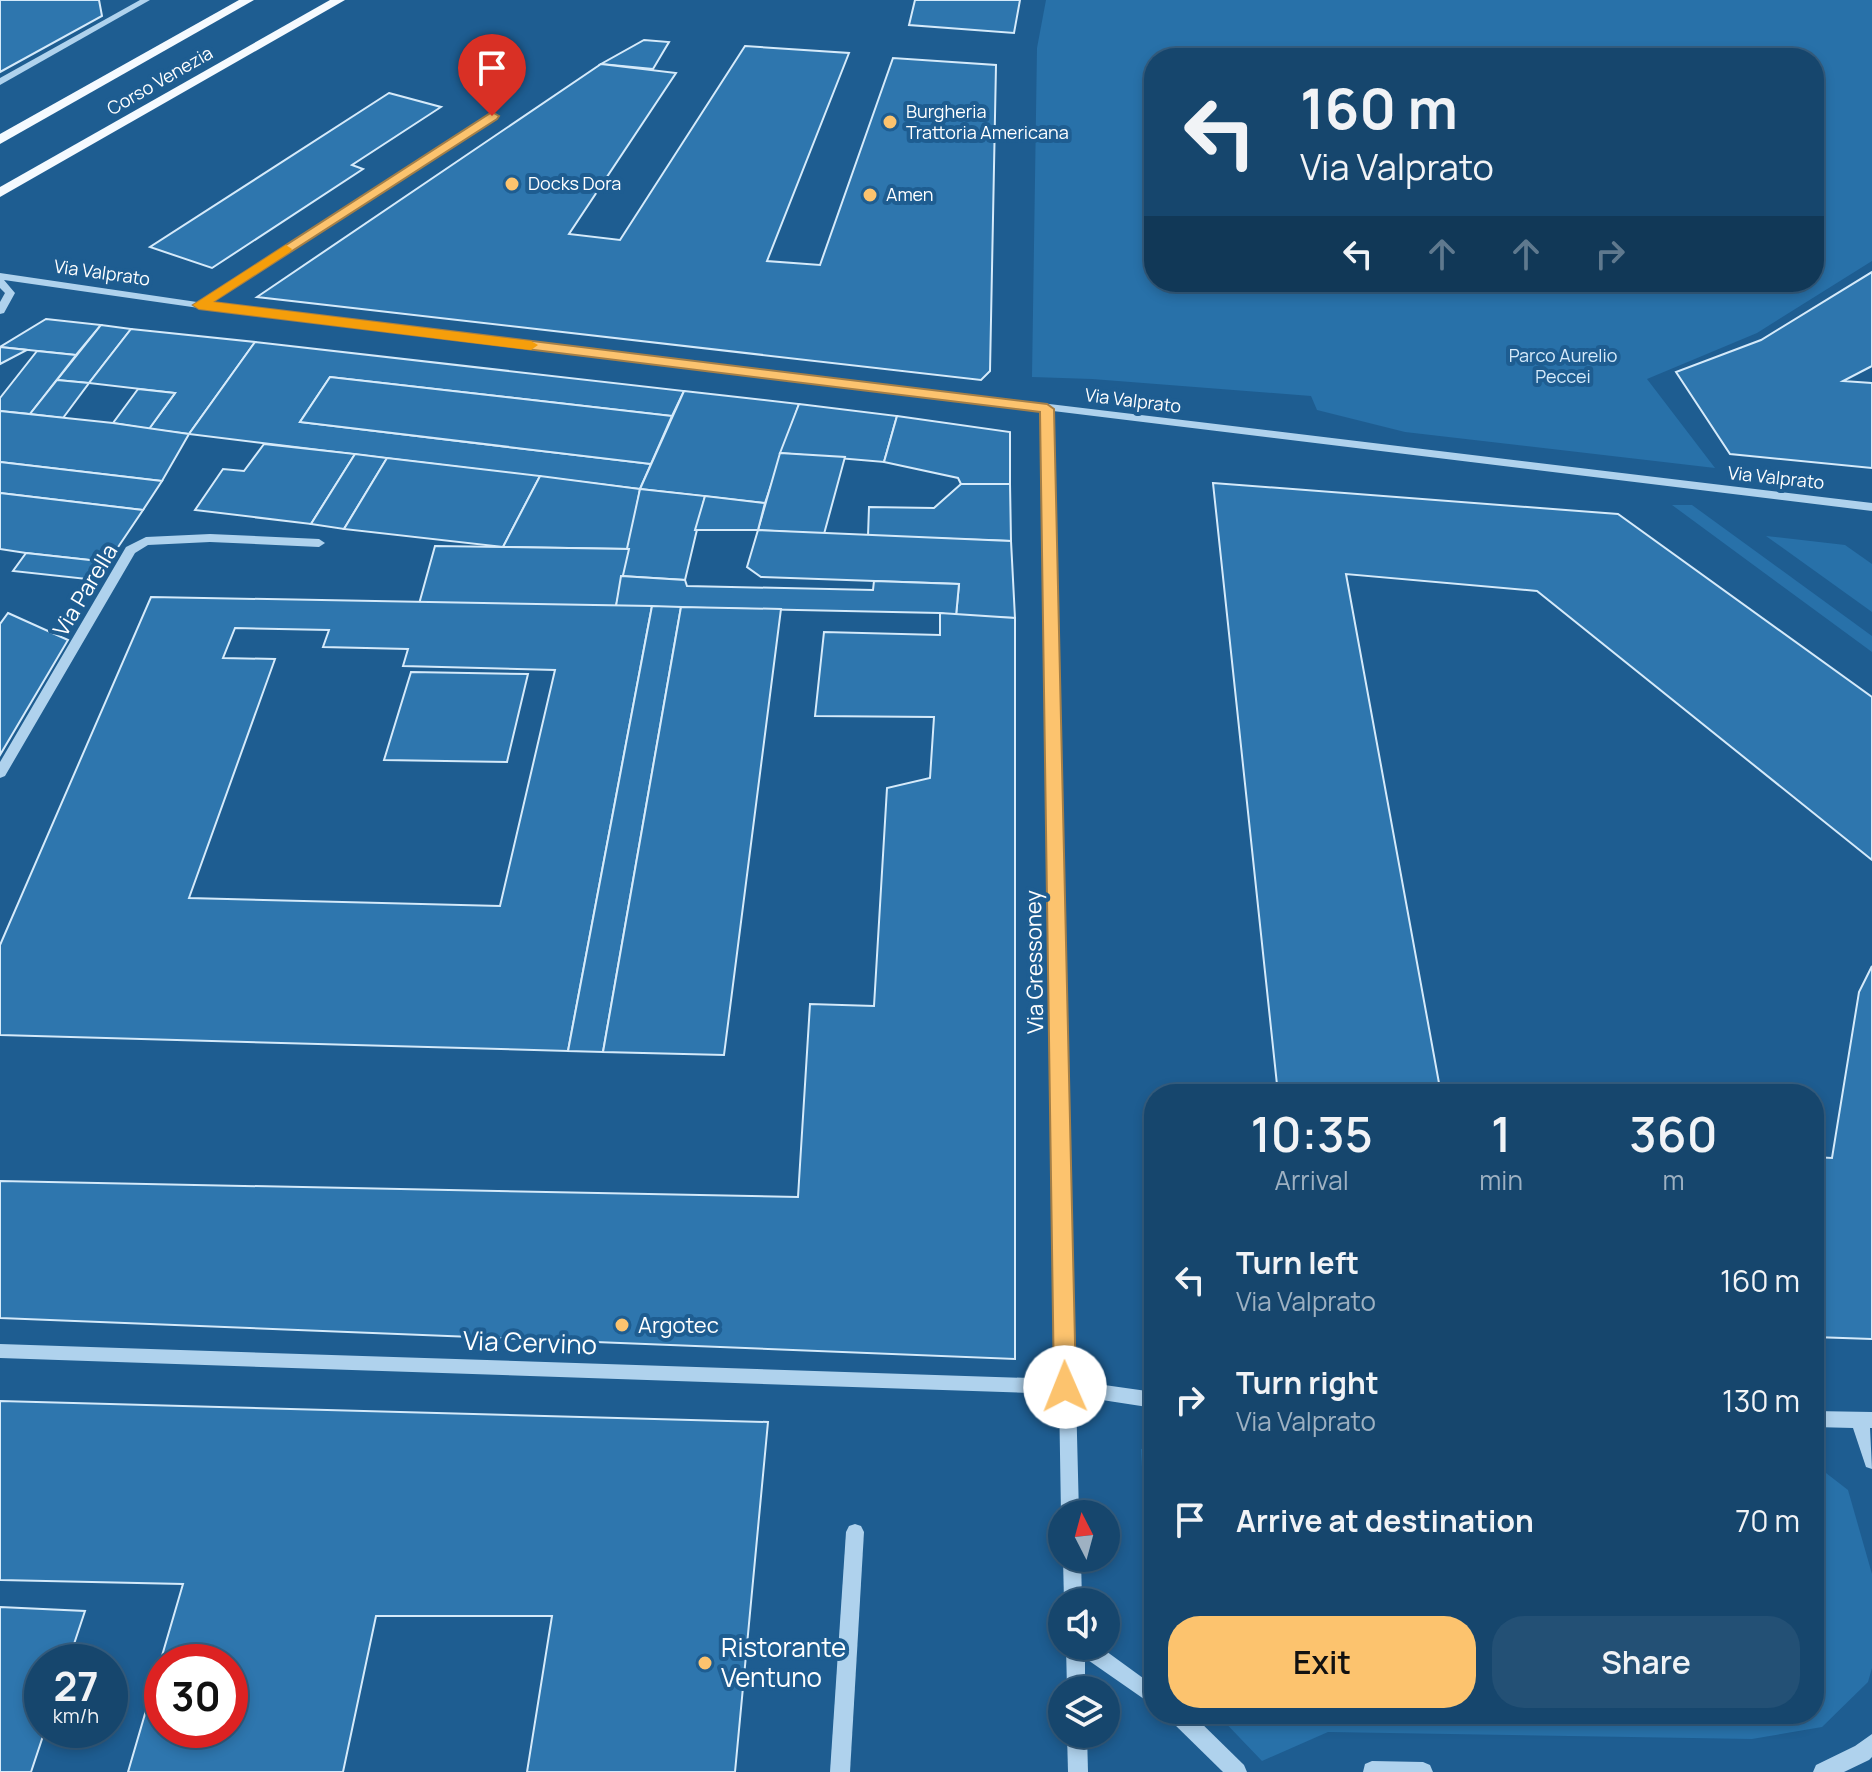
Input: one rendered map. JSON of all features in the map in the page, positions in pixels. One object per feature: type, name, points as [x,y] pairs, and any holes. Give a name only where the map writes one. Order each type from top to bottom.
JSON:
[{"type":"main road","name":"Corso Venezia","points":[[0,140],[248,0]]},
{"type":"main road","name":"Corso Venezia","points":[[0,193],[339,0]]},
{"type":"street","points":[[0,82],[132,5],[146,0]]},
{"type":"street","points":[[199,305],[492,116]]},
{"type":"street","points":[[0,279],[10,293],[0,311]]},
{"type":"street","name":"Via Valprato","points":[[0,279],[1047,409],[1872,507]]},
{"type":"street","name":"Via Gressoney","points":[[1047,409],[1069,1500]]},
{"type":"street","name":"Via Parella","points":[[0,773],[130,550],[146,541],[210,538],[319,543]]},
{"type":"street","name":"Via Cervino","points":[[0,1351],[1065,1387],[1144,1399]]},
{"type":"street","points":[[1824,1419],[1866,1420],[1872,1461]]},
{"type":"street","points":[[840,1772],[855,1532]]},
{"type":"street","points":[[1102,1660],[1144,1690]]},
{"type":"street","points":[[1188,1724],[1237,1772]]},
{"type":"street","points":[[1823,1772],[1862,1753],[1872,1744]]},
{"type":"street","points":[[1077,1748],[1078,1772]]},
{"type":"street","points":[[1372,1771],[1423,1772]]},
{"type":"green space","name":"Parco Aurelio Peccei","points":[[1046,0],[1872,0],[1872,261],[1824,291],[1824,48],[1144,48],[1144,292],[1822,292],[1757,333],[1647,379],[1715,468],[1405,432],[1317,410],[1311,396],[1032,377],[1037,48]]},
{"type":"green space","points":[[1672,505],[1692,505],[1872,636],[1872,652]]},
{"type":"green space","points":[[1766,536],[1845,545],[1872,564],[1872,612]]},
{"type":"green space","points":[[1141,1449],[1144,1449],[1144,1503]]},
{"type":"green space","points":[[1824,1473],[1848,1490],[1872,1574],[1872,1668],[1868,1682],[1822,1727],[1752,1739],[1328,1732],[1262,1761],[1227,1724],[1824,1724]]},
{"type":"building","points":[[0,0],[99,0],[102,16],[0,72]]},
{"type":"building","points":[[915,0],[1020,0],[1014,33],[909,25]]},
{"type":"building","points":[[644,40],[669,42],[653,69],[601,64]]},
{"type":"building","name":"Docks Dora","points":[[745,46],[849,53],[767,261],[820,265],[893,58],[996,65],[990,371],[981,380],[257,297],[601,64],[676,73],[569,234],[620,240]]},
{"type":"building","points":[[389,93],[441,107],[352,165],[363,169],[212,268],[150,247]]},
{"type":"building","points":[[1872,272],[1872,366],[1843,381],[1872,383],[1872,468],[1730,454],[1676,372],[1761,340]]},
{"type":"building","points":[[46,319],[101,325],[76,355],[0,347]]},
{"type":"building","points":[[101,325],[131,329],[89,383],[57,380]]},
{"type":"building","points":[[131,329],[255,342],[189,434],[149,429],[175,393],[89,383]]},
{"type":"building","points":[[255,342],[684,391],[672,416],[330,377],[300,422],[651,464],[640,489],[189,434]]},
{"type":"building","points":[[0,347],[27,350],[0,364]]},
{"type":"building","points":[[37,351],[76,355],[30,414],[0,411],[0,398]]},
{"type":"building","points":[[330,377],[672,416],[651,464],[300,422]]},
{"type":"building","points":[[57,380],[89,383],[63,418],[30,414]]},
{"type":"building","points":[[138,389],[175,393],[149,429],[113,423]]},
{"type":"building","points":[[684,391],[799,404],[765,503],[640,489]]},
{"type":"building","points":[[799,404],[897,416],[884,462],[780,453]]},
{"type":"building","points":[[0,411],[189,434],[162,481],[0,462]]},
{"type":"building","points":[[897,416],[1010,432],[1010,484],[961,484],[958,478],[884,462]]},
{"type":"building","points":[[264,444],[355,454],[311,524],[195,510],[223,469],[244,471]]},
{"type":"building","points":[[780,453],[845,457],[824,534],[758,530]]},
{"type":"building","points":[[355,454],[387,458],[344,529],[311,524]]},
{"type":"building","points":[[387,458],[540,476],[503,547],[344,529]]},
{"type":"building","points":[[0,462],[162,481],[143,510],[0,493]]},
{"type":"building","points":[[540,476],[640,489],[629,549],[503,547]]},
{"type":"building","points":[[1213,483],[1618,514],[1872,697],[1872,860],[1537,591],[1346,574],[1439,1084],[1277,1084]]},
{"type":"building","points":[[961,484],[1010,484],[1011,541],[868,536],[869,507],[934,508]]},
{"type":"building","points":[[640,489],[705,496],[685,580],[621,576]]},
{"type":"building","points":[[0,493],[143,510],[108,562],[26,553],[0,549]]},
{"type":"building","points":[[705,496],[765,503],[758,530],[695,530]]},
{"type":"building","points":[[758,530],[1011,541],[1015,618],[956,616],[959,584],[761,577],[747,567]]},
{"type":"building","points":[[435,546],[629,549],[616,606],[419,604]]},
{"type":"building","points":[[26,553],[108,562],[96,580],[13,571]]},
{"type":"building","points":[[621,576],[685,580],[687,586],[873,590],[874,581],[959,584],[956,616],[940,613],[616,606]]},
{"type":"building","points":[[151,597],[652,606],[568,1051],[0,1035],[0,945]],"holes":[[[235,628],[329,630],[323,647],[408,649],[403,666],[555,670],[500,906],[189,898],[275,659],[223,658]]]},
{"type":"building","points":[[652,606],[681,607],[603,1052],[568,1051]]},
{"type":"building","points":[[681,607],[781,609],[724,1055],[603,1052]]},
{"type":"building","points":[[8,613],[68,640],[0,755],[0,624]]},
{"type":"building","points":[[940,613],[1015,618],[1015,1359],[0,1318],[0,1181],[798,1197],[810,1004],[874,1006],[887,788],[930,778],[934,717],[815,716],[824,632],[940,635]]},
{"type":"building","points":[[411,672],[528,674],[507,762],[384,760]]},
{"type":"building","points":[[1872,966],[1872,1339],[1824,1337],[1824,1158],[1832,1158],[1859,992]]},
{"type":"building","points":[[0,1401],[768,1422],[735,1772],[527,1772],[552,1616],[376,1616],[343,1772],[128,1772],[144,1717],[144,1748],[248,1748],[248,1644],[165,1644],[183,1584],[0,1580]]},
{"type":"building","points":[[0,1607],[85,1611],[74,1644],[24,1644],[24,1748],[39,1748],[31,1772],[0,1772]]},
{"type":"slow traffic","points":[[286,249],[199,305],[531,345]]},
{"type":"place","name":"Burgheria Trattoria Americana","points":[[890,122]]},
{"type":"place","name":"Docks Dora","points":[[512,184]]},
{"type":"place","name":"Amen","points":[[870,195]]},
{"type":"place","name":"Argotec","points":[[622,1325]]},
{"type":"place","name":"Ristorante Ventuno","points":[[705,1663]]},
{"type":"route","points":[[492,116],[199,305],[1047,409],[1065,1387]]}]
